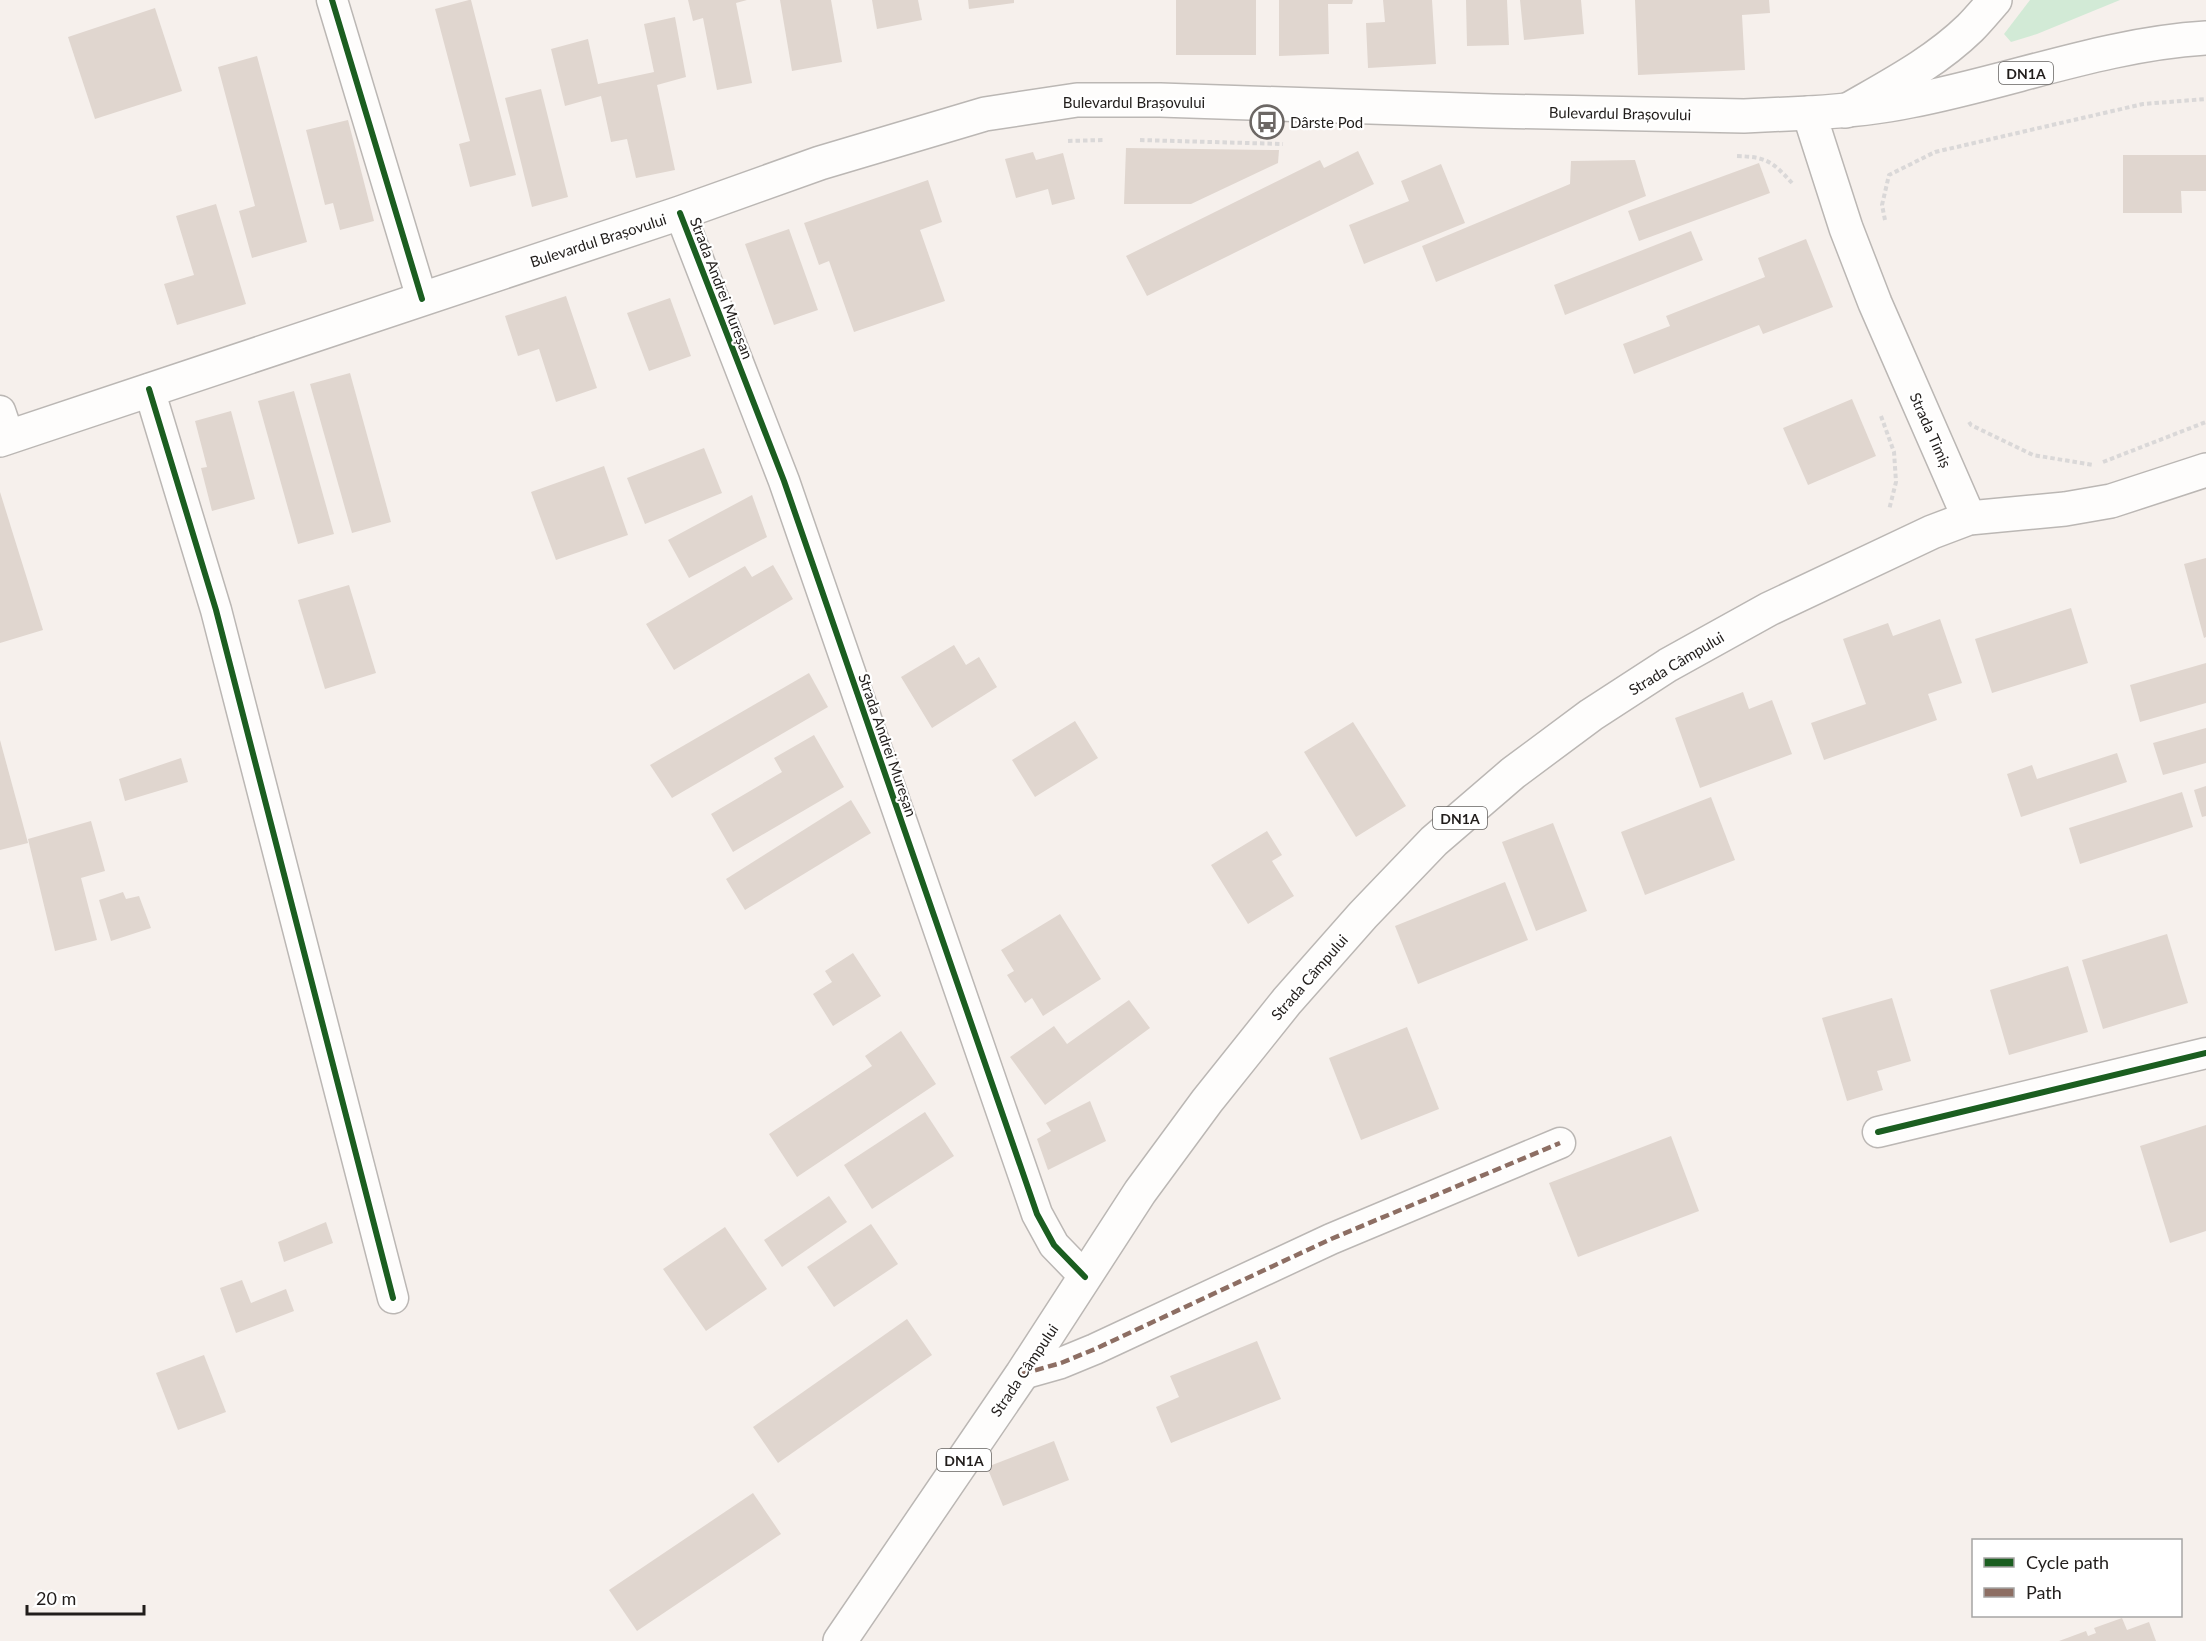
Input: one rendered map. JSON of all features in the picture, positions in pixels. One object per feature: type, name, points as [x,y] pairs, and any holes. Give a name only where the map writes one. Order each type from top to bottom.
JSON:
[{"type":"main road","name":"DN1A","points":[[1846,111],[1938,55],[1970,28],[1995,0]]},
{"type":"main road","name":"Bulevardul Brașovului","points":[[3,429],[149,389],[680,213],[820,163],[931,128],[985,114],[1077,100],[1160,100],[1744,116],[1846,111],[1909,102],[2136,47],[2206,38]]},
{"type":"main road","name":"Strada Timiș","points":[[1809,113],[1846,228],[1875,303],[1969,518]]},
{"type":"main road","name":"DN1A","points":[[1969,518],[2111,501],[2206,470]]},
{"type":"main road","name":"Strada Câmpului","points":[[840,1641],[1022,1374],[1140,1192],[1287,1001],[1363,915],[1434,841],[1521,767],[1591,715],[1668,665],[1769,609],[1903,546],[1969,518]]},
{"type":"street","points":[[332,0],[422,299]]},
{"type":"street","name":"Strada Andrei Mureșan","points":[[680,213],[784,481],[1037,1214],[1054,1245],[1085,1277]]},
{"type":"street","points":[[149,389],[216,610],[393,1298]]},
{"type":"street","points":[[1878,1132],[2206,1053]]},
{"type":"street","points":[[1022,1374],[1061,1363],[1095,1349],[1331,1239],[1560,1143]]},
{"type":"path","points":[[1886,226],[1882,205],[1889,175],[1935,152],[2143,104],[2206,99]]},
{"type":"path","points":[[1066,141],[1107,140]]},
{"type":"path","points":[[1129,140],[1294,144]]},
{"type":"path","points":[[1736,156],[1760,156],[1778,168],[1793,184],[1797,192]]},
{"type":"path","points":[[1879,409],[1894,452],[1896,482],[1889,510],[1903,546]]},
{"type":"path","points":[[1965,417],[1971,425],[2033,455],[2094,465],[2206,422]]},
{"type":"green space","points":[[2030,0],[2120,0],[2037,34],[2011,42],[2004,34]]},
{"type":"building","points":[[471,0],[516,175],[470,187],[459,144],[470,141],[435,9]]},
{"type":"building","points":[[688,0],[747,0],[736,3],[752,83],[717,90],[703,18],[693,21]]},
{"type":"building","points":[[780,0],[831,0],[842,62],[792,71]]},
{"type":"building","points":[[872,0],[918,0],[922,20],[877,29]]},
{"type":"building","points":[[968,0],[1014,0],[1014,3],[969,9]]},
{"type":"building","points":[[1176,0],[1256,0],[1256,55],[1176,55]]},
{"type":"building","points":[[1279,0],[1353,0],[1352,4],[1328,4],[1329,54],[1279,56]]},
{"type":"building","points":[[1383,0],[1432,0],[1436,64],[1368,68],[1366,23],[1385,22]]},
{"type":"building","points":[[1466,0],[1507,0],[1509,45],[1467,46]]},
{"type":"building","points":[[1520,0],[1581,0],[1584,34],[1524,40]]},
{"type":"building","points":[[1635,0],[1769,0],[1770,13],[1742,15],[1745,70],[1638,75]]},
{"type":"building","points":[[155,8],[182,91],[95,119],[68,37]]},
{"type":"building","points":[[675,17],[686,77],[657,85],[675,170],[636,178],[627,139],[611,142],[601,96],[565,106],[551,49],[588,39],[598,84],[654,72],[644,24]]},
{"type":"building","points":[[257,56],[307,242],[252,258],[239,211],[255,206],[218,67]]},
{"type":"building","points":[[541,89],[568,197],[532,207],[505,98]]},
{"type":"building","points":[[348,120],[374,221],[340,230],[333,203],[325,205],[306,130]]},
{"type":"building","points":[[1126,148],[1279,150],[1278,163],[1191,204],[1124,204]]},
{"type":"building","points":[[1358,151],[1374,184],[1147,296],[1126,256],[1320,160],[1324,168]]},
{"type":"building","points":[[1033,152],[1036,160],[1063,153],[1075,199],[1052,205],[1048,189],[1016,198],[1005,159]]},
{"type":"building","points":[[2123,155],[2206,155],[2206,191],[2181,191],[2182,213],[2123,213]]},
{"type":"building","points":[[1635,160],[1646,196],[1436,282],[1422,246],[1570,184],[1571,161]]},
{"type":"building","points":[[1759,163],[1770,193],[1639,241],[1628,211]]},
{"type":"building","points":[[1441,164],[1465,223],[1364,264],[1349,225],[1409,201],[1401,181]]},
{"type":"building","points":[[928,180],[942,222],[920,230],[945,301],[854,332],[829,261],[819,265],[804,223]]},
{"type":"building","points":[[216,204],[246,304],[177,325],[164,284],[194,275],[176,216]]},
{"type":"building","points":[[789,229],[818,310],[774,325],[745,244]]},
{"type":"building","points":[[1691,231],[1703,260],[1565,315],[1554,285]]},
{"type":"building","points":[[1806,239],[1833,307],[1763,334],[1759,325],[1634,374],[1623,344],[1670,326],[1666,316],[1765,277],[1758,258]]},
{"type":"building","points":[[566,296],[597,388],[556,402],[539,349],[518,356],[505,316]]},
{"type":"building","points":[[670,298],[691,356],[649,371],[627,313]]},
{"type":"building","points":[[350,373],[391,522],[352,533],[310,384]]},
{"type":"building","points":[[294,391],[334,534],[298,544],[258,401]]},
{"type":"building","points":[[1852,399],[1876,456],[1808,485],[1783,428]]},
{"type":"building","points":[[231,411],[255,499],[212,511],[201,468],[207,467],[195,421]]},
{"type":"building","points":[[704,448],[722,493],[645,524],[627,478]]},
{"type":"building","points":[[604,466],[628,535],[556,560],[531,492]]},
{"type":"building","points":[[0,492],[43,630],[0,643]]},
{"type":"building","points":[[752,495],[767,537],[689,578],[668,540]]},
{"type":"building","points":[[2206,558],[2206,637],[2204,638],[2184,564]]},
{"type":"building","points":[[773,565],[793,599],[674,670],[646,624],[745,566],[752,577]]},
{"type":"building","points":[[349,585],[376,673],[325,689],[298,600]]},
{"type":"building","points":[[2071,608],[2088,663],[1992,693],[1975,639]]},
{"type":"building","points":[[1940,619],[1962,683],[1928,694],[1937,720],[1824,760],[1811,723],[1866,704],[1843,639],[1888,623],[1893,636]]},
{"type":"building","points":[[954,645],[966,665],[979,657],[997,687],[932,728],[901,677]]},
{"type":"building","points":[[2206,663],[2206,703],[2140,722],[2130,685]]},
{"type":"building","points":[[809,673],[828,707],[672,798],[650,765]]},
{"type":"building","points":[[1743,692],[1749,709],[1772,700],[1792,754],[1700,788],[1675,718]]},
{"type":"building","points":[[1075,721],[1098,758],[1035,797],[1012,760]]},
{"type":"building","points":[[1353,722],[1406,806],[1356,837],[1304,752]]},
{"type":"building","points":[[2206,728],[2206,763],[2163,775],[2153,743]]},
{"type":"building","points":[[814,735],[844,787],[733,852],[711,814],[782,772],[774,758]]},
{"type":"building","points":[[0,740],[28,843],[0,850]]},
{"type":"building","points":[[2117,753],[2127,782],[2021,817],[2007,774],[2032,765],[2037,779]]},
{"type":"building","points":[[181,758],[188,782],[125,801],[119,779]]},
{"type":"building","points":[[2206,786],[2206,816],[2202,817],[2194,790]]},
{"type":"building","points":[[2182,792],[2193,827],[2080,864],[2069,828]]},
{"type":"building","points":[[1711,797],[1735,860],[1645,895],[1621,832]]},
{"type":"building","points":[[851,800],[871,833],[745,910],[726,879]]},
{"type":"building","points":[[91,821],[105,871],[81,878],[97,940],[55,951],[28,839]]},
{"type":"building","points":[[1553,823],[1587,911],[1536,931],[1502,842]]},
{"type":"building","points":[[1267,831],[1282,855],[1272,861],[1294,896],[1248,924],[1211,865]]},
{"type":"building","points":[[1505,882],[1528,940],[1418,984],[1395,926]]},
{"type":"building","points":[[123,892],[126,899],[139,896],[151,928],[111,941],[99,900]]},
{"type":"building","points":[[1060,914],[1101,979],[1043,1016],[1032,998],[1025,1003],[1007,975],[1014,971],[1001,950]]},
{"type":"building","points":[[2167,934],[2188,1003],[2103,1029],[2082,960]]},
{"type":"building","points":[[853,953],[881,996],[833,1026],[813,994],[832,982],[825,971]]},
{"type":"building","points":[[2068,966],[2088,1032],[2009,1055],[1990,990]]},
{"type":"building","points":[[1892,998],[1911,1061],[1877,1071],[1883,1090],[1847,1101],[1822,1018]]},
{"type":"building","points":[[1129,1000],[1150,1028],[1045,1105],[1010,1057],[1054,1026],[1067,1044]]},
{"type":"building","points":[[1407,1027],[1439,1109],[1361,1140],[1329,1058]]},
{"type":"building","points":[[901,1031],[936,1084],[797,1177],[769,1134],[872,1066],[865,1056]]},
{"type":"building","points":[[1090,1101],[1106,1141],[1048,1170],[1037,1139],[1051,1131],[1046,1123]]},
{"type":"building","points":[[925,1112],[954,1156],[872,1209],[844,1165]]},
{"type":"building","points":[[2206,1125],[2206,1231],[2170,1243],[2140,1146]]},
{"type":"building","points":[[1671,1136],[1699,1211],[1578,1257],[1549,1183]]},
{"type":"building","points":[[829,1196],[847,1222],[782,1267],[764,1240]]},
{"type":"building","points":[[326,1222],[333,1243],[284,1262],[278,1242]]},
{"type":"building","points":[[871,1224],[898,1264],[834,1307],[807,1267]]},
{"type":"building","points":[[725,1227],[767,1289],[706,1331],[663,1269]]},
{"type":"building","points":[[242,1280],[251,1303],[286,1289],[294,1311],[236,1333],[220,1288]]},
{"type":"building","points":[[907,1319],[932,1355],[778,1463],[753,1427]]},
{"type":"building","points":[[1257,1341],[1281,1399],[1171,1443],[1156,1407],[1179,1397],[1170,1376]]},
{"type":"building","points":[[204,1355],[226,1412],[178,1430],[156,1373]]},
{"type":"building","points":[[1054,1441],[1069,1480],[1003,1506],[987,1467]]},
{"type":"building","points":[[753,1493],[781,1534],[637,1631],[609,1590]]},
{"type":"building","points":[[2122,1618],[2127,1630],[2149,1622],[2156,1641],[2059,1641],[2086,1631],[2088,1636],[2096,1633],[2094,1628]]},
{"type":"marked path","points":[[1022,1374],[1061,1363],[1095,1349],[1331,1239],[1560,1143]]},
{"type":"cycle path","points":[[332,0],[422,299]]},
{"type":"cycle path","points":[[680,213],[784,481],[1037,1214],[1054,1245],[1085,1277]]},
{"type":"cycle path","points":[[149,389],[216,610],[393,1298]]},
{"type":"cycle path","points":[[1878,1132],[2206,1053]]},
{"type":"place","name":"Dârste Pod","points":[[1267,122]]}]
